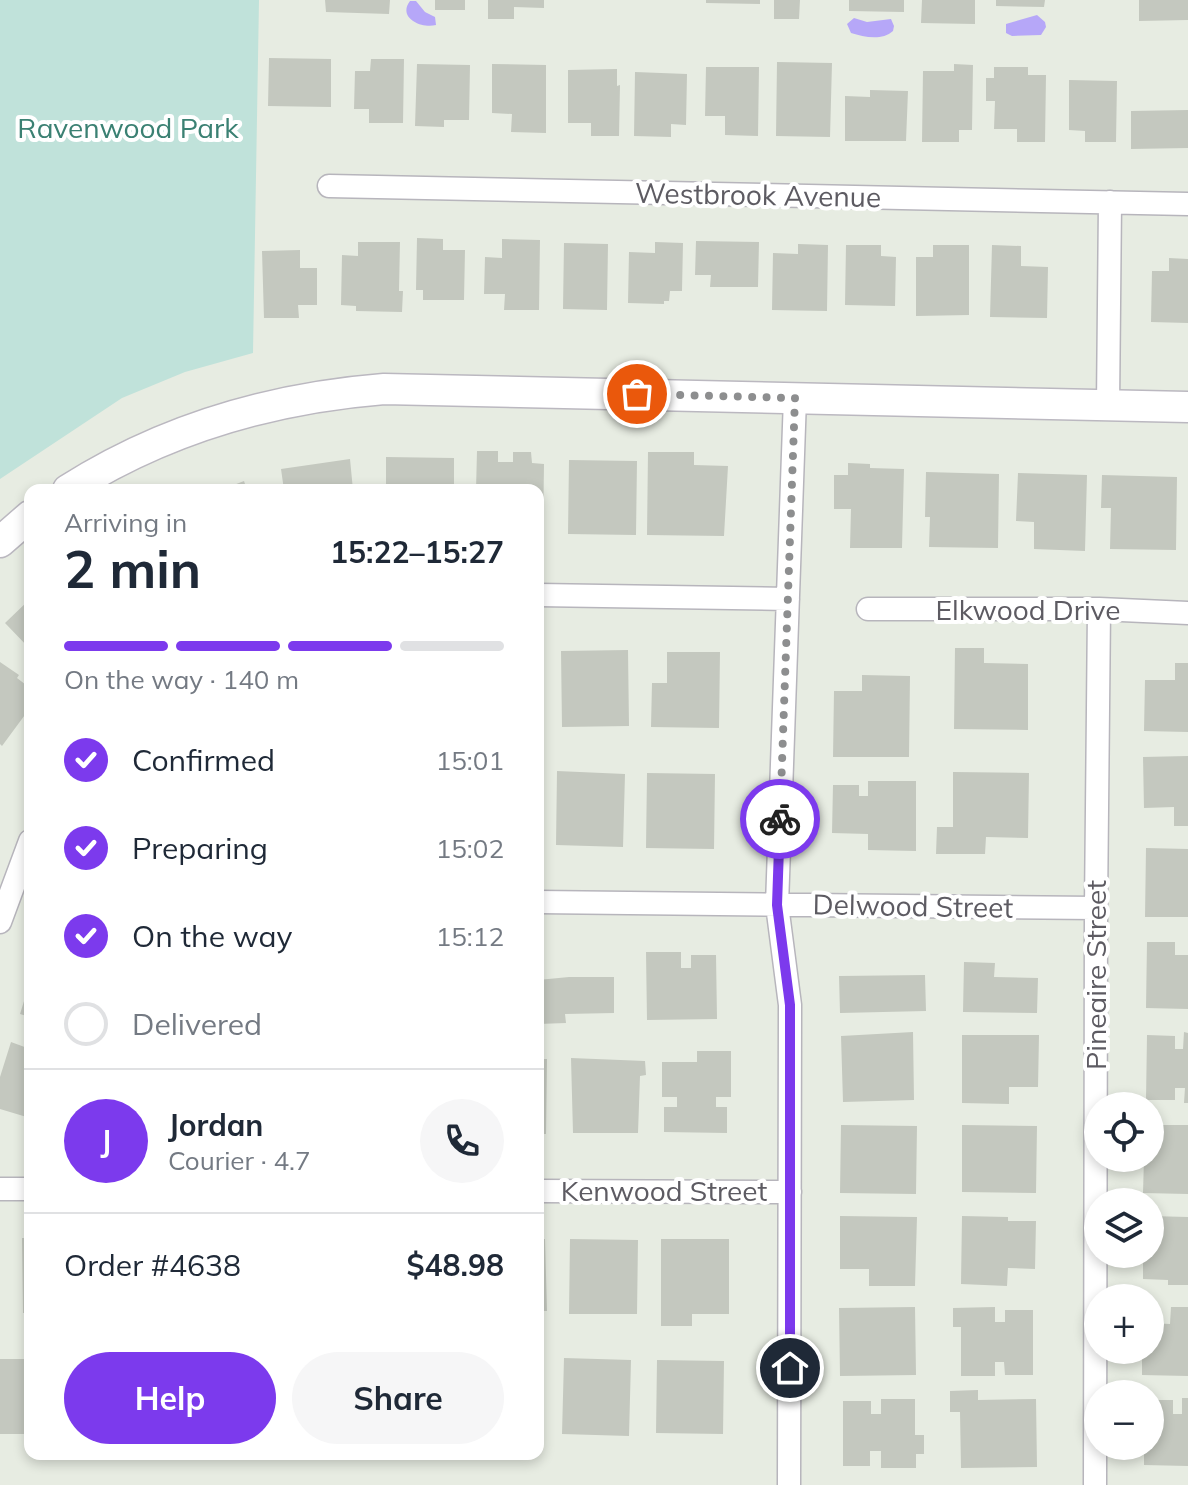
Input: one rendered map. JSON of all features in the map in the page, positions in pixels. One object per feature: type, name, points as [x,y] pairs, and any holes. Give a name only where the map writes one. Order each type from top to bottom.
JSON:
[{"type":"street","name":"Westbrook Avenue","points":[[329,186],[1188,204]]},
{"type":"street","points":[[1108,406],[1110,202]]},
{"type":"street","points":[[77,484],[95,472],[210,421],[326,394],[384,389],[1188,407]]},
{"type":"street","points":[[789,1485],[790,1005],[777,905],[795,398]]},
{"type":"street","points":[[0,542],[24,521]]},
{"type":"street","points":[[544,595],[788,599]]},
{"type":"street","name":"Elkwood Drive","points":[[868,609],[1099,609],[1188,613]]},
{"type":"street","name":"Pineaire Street","points":[[1095,1485],[1099,609]]},
{"type":"street","points":[[0,922],[24,857]]},
{"type":"street","name":"Delwood Street","points":[[544,902],[1096,908]]},
{"type":"street","points":[[0,1189],[24,1189]]},
{"type":"street","name":"Kenwood Street","points":[[544,1191],[790,1192]]},
{"type":"green space","name":"Ravenwood Park","points":[[0,0],[259,0],[253,353],[185,372],[122,398],[0,479]]},
{"type":"shaded area","points":[[410,1],[416,1],[425,12],[435,17],[436,25],[413,21],[407,12]]},
{"type":"shaded area","points":[[1037,15],[1046,27],[1041,35],[1012,36],[1006,33],[1006,24]]},
{"type":"shaded area","points":[[854,18],[867,22],[891,19],[893,31],[878,37],[851,33],[847,24]]},
{"type":"building","points":[[325,0],[390,0],[389,14],[326,12]]},
{"type":"building","points":[[435,0],[465,0],[465,10],[435,10]]},
{"type":"building","points":[[488,0],[544,0],[544,8],[514,7],[514,19],[488,19]]},
{"type":"building","points":[[706,0],[760,0],[760,4],[706,3]]},
{"type":"building","points":[[774,0],[800,0],[799,19],[774,19]]},
{"type":"building","points":[[849,0],[904,0],[904,12],[849,11]]},
{"type":"building","points":[[922,0],[975,0],[975,24],[921,23]]},
{"type":"building","points":[[996,0],[1045,0],[1044,7],[996,6]]},
{"type":"building","points":[[1139,0],[1188,0],[1188,20],[1139,21]]},
{"type":"building","points":[[269,58],[331,59],[331,107],[268,106]]},
{"type":"building","points":[[371,59],[404,59],[403,123],[369,123],[369,109],[354,109],[355,71],[370,71]]},
{"type":"building","points":[[777,62],[832,63],[830,137],[776,136]]},
{"type":"building","points":[[417,64],[470,65],[469,120],[444,120],[444,127],[415,126]]},
{"type":"building","points":[[492,64],[546,65],[546,133],[511,132],[512,114],[492,113]]},
{"type":"building","points":[[954,64],[973,65],[972,130],[959,130],[959,142],[922,142],[923,71],[954,71]]},
{"type":"building","points":[[706,67],[759,67],[758,136],[725,135],[725,116],[705,116]]},
{"type":"building","points":[[994,67],[1028,67],[1028,75],[1046,75],[1045,142],[1017,142],[1017,129],[994,129],[995,101],[986,101],[986,78],[994,78]]},
{"type":"building","points":[[617,69],[617,86],[620,85],[619,136],[591,136],[591,123],[568,123],[568,70]]},
{"type":"building","points":[[635,72],[687,74],[686,125],[671,124],[671,137],[634,136]]},
{"type":"building","points":[[1069,80],[1117,81],[1116,142],[1085,142],[1085,131],[1069,130]]},
{"type":"building","points":[[870,90],[908,91],[906,141],[845,141],[845,96],[870,97]]},
{"type":"building","points":[[1188,110],[1188,148],[1131,149],[1131,111]]},
{"type":"building","points":[[417,238],[443,239],[443,250],[465,250],[464,300],[423,300],[423,290],[416,290]]},
{"type":"building","points":[[502,239],[540,240],[539,310],[504,310],[505,294],[484,294],[485,257],[502,258]]},
{"type":"building","points":[[696,241],[759,242],[758,287],[710,287],[711,275],[695,275]]},
{"type":"building","points":[[358,242],[400,242],[402,312],[356,311],[356,306],[341,305],[342,255],[358,256]]},
{"type":"building","points":[[655,242],[683,243],[682,291],[670,291],[669,301],[664,301],[664,304],[628,303],[629,252],[655,253]]},
{"type":"building","points":[[564,243],[608,244],[607,310],[563,309]]},
{"type":"building","points":[[798,244],[828,245],[827,311],[772,310],[773,253],[798,254]]},
{"type":"building","points":[[846,245],[881,245],[881,256],[896,257],[895,306],[845,305]]},
{"type":"building","points":[[933,245],[969,245],[969,315],[916,316],[916,257],[933,257]]},
{"type":"building","points":[[992,245],[1021,246],[1021,266],[1048,267],[1047,318],[990,317]]},
{"type":"building","points":[[300,250],[300,268],[317,268],[317,305],[298,305],[299,318],[264,318],[262,251]]},
{"type":"building","points":[[1169,258],[1188,259],[1188,323],[1151,322],[1152,271],[1169,271]]},
{"type":"building","points":[[477,451],[498,451],[498,462],[513,462],[513,452],[531,452],[532,463],[544,464],[544,484],[476,484]]},
{"type":"building","points":[[648,452],[694,452],[694,465],[728,466],[724,536],[647,535]]},
{"type":"building","points":[[386,457],[454,458],[454,484],[386,484]]},
{"type":"building","points":[[350,459],[352,484],[283,484],[281,469]]},
{"type":"building","points":[[569,460],[637,461],[636,535],[568,534]]},
{"type":"building","points":[[848,463],[870,464],[870,468],[904,469],[902,548],[850,548],[851,509],[834,509],[834,475],[848,475]]},
{"type":"building","points":[[926,472],[999,474],[998,548],[929,547],[930,517],[925,517]]},
{"type":"building","points":[[1018,473],[1087,475],[1085,551],[1034,549],[1034,522],[1016,521]]},
{"type":"building","points":[[1102,475],[1177,477],[1176,550],[1110,549],[1111,508],[1101,508]]},
{"type":"building","points":[[24,605],[24,643],[5,623]]},
{"type":"building","points":[[955,648],[984,648],[984,663],[1028,664],[1028,730],[954,729]]},
{"type":"building","points":[[628,650],[629,726],[562,727],[561,651]]},
{"type":"building","points":[[667,652],[720,652],[719,728],[651,727],[652,683],[667,683]]},
{"type":"building","points":[[0,662],[19,675],[17,678],[24,683],[24,716],[2,746]]},
{"type":"building","points":[[1175,663],[1188,663],[1188,732],[1144,731],[1145,680],[1175,680]]},
{"type":"building","points":[[862,675],[910,676],[909,757],[833,757],[834,691],[862,691]]},
{"type":"building","points":[[1188,756],[1188,826],[1174,826],[1174,807],[1144,808],[1143,757]]},
{"type":"building","points":[[557,771],[625,774],[623,847],[556,845]]},
{"type":"building","points":[[953,772],[1029,773],[1028,838],[986,837],[985,854],[936,854],[937,827],[953,827]]},
{"type":"building","points":[[647,773],[715,774],[714,849],[646,848]]},
{"type":"building","points":[[868,781],[916,781],[916,851],[868,850],[868,834],[832,833],[833,785],[859,785],[859,796],[868,796]]},
{"type":"building","points":[[1146,848],[1188,849],[1188,917],[1145,917]]},
{"type":"building","points":[[1147,942],[1175,942],[1175,955],[1188,955],[1188,1009],[1146,1008]]},
{"type":"building","points":[[646,952],[681,952],[681,968],[691,968],[691,955],[716,955],[717,1019],[647,1020]]},
{"type":"building","points":[[964,962],[995,963],[994,977],[1038,978],[1037,1013],[963,1012]]},
{"type":"building","points":[[925,975],[926,1011],[840,1013],[839,976]]},
{"type":"building","points":[[614,977],[614,1013],[565,1014],[566,1023],[544,1024],[544,979]]},
{"type":"building","points":[[913,1032],[914,1100],[843,1102],[841,1036]]},
{"type":"building","points":[[1184,1032],[1188,1033],[1188,1103],[1184,1103],[1185,1088],[1175,1088],[1175,1100],[1164,1100],[1164,1092],[1146,1092],[1147,1035],[1175,1036],[1175,1049],[1183,1049]]},
{"type":"building","points":[[962,1035],[1039,1035],[1038,1087],[1009,1087],[1009,1104],[962,1103]]},
{"type":"building","points":[[11,1042],[24,1047],[24,1116],[0,1109],[0,1077]]},
{"type":"building","points":[[697,1051],[731,1051],[731,1097],[716,1097],[716,1107],[727,1107],[727,1133],[664,1132],[664,1107],[677,1107],[677,1097],[662,1097],[662,1062],[697,1062]]},
{"type":"building","points":[[571,1058],[645,1061],[646,1075],[640,1076],[638,1133],[573,1133]]},
{"type":"building","points":[[544,1059],[547,1059],[544,1134]]},
{"type":"building","points":[[841,1125],[917,1126],[916,1194],[840,1193]]},
{"type":"building","points":[[962,1125],[1037,1126],[1036,1193],[962,1192]]},
{"type":"building","points":[[1164,1125],[1188,1125],[1188,1194],[1164,1193],[1164,1188],[1143,1188],[1144,1172],[1164,1172]]},
{"type":"building","points":[[840,1216],[917,1217],[915,1286],[869,1286],[869,1269],[840,1269]]},
{"type":"building","points":[[962,1216],[1036,1221],[1035,1269],[1008,1268],[1007,1286],[961,1284]]},
{"type":"building","points":[[1164,1216],[1188,1217],[1188,1285],[1168,1285],[1168,1280],[1143,1279],[1143,1268],[1164,1268]]},
{"type":"building","points":[[22,1238],[24,1238],[24,1313]]},
{"type":"building","points":[[544,1239],[545,1239],[547,1311],[544,1311]]},
{"type":"building","points":[[570,1239],[638,1240],[637,1314],[569,1314]]},
{"type":"building","points":[[661,1239],[729,1239],[729,1314],[692,1314],[692,1326],[661,1326]]},
{"type":"building","points":[[915,1307],[916,1375],[840,1376],[839,1308]]},
{"type":"building","points":[[995,1307],[995,1322],[1005,1322],[1005,1310],[1033,1310],[1033,1375],[1005,1375],[1004,1362],[995,1362],[995,1376],[961,1376],[961,1327],[953,1327],[953,1308]]},
{"type":"building","points":[[1171,1307],[1188,1307],[1188,1376],[1142,1375],[1142,1364],[1164,1364],[1164,1324],[1170,1324]]},
{"type":"building","points":[[564,1358],[631,1360],[629,1436],[562,1434]]},
{"type":"building","points":[[0,1359],[24,1359],[24,1434],[0,1434]]},
{"type":"building","points":[[657,1360],[724,1361],[723,1434],[656,1433]]},
{"type":"building","points":[[978,1390],[978,1400],[1036,1399],[1037,1467],[961,1468],[960,1412],[950,1412],[950,1391]]},
{"type":"building","points":[[1182,1398],[1188,1398],[1188,1466],[1144,1465],[1144,1460],[1164,1460],[1164,1400],[1173,1400],[1173,1414],[1182,1414]]},
{"type":"building","points":[[881,1399],[915,1399],[915,1435],[924,1435],[924,1454],[916,1454],[916,1468],[881,1468],[881,1451],[870,1451],[870,1466],[843,1466],[843,1401],[871,1401],[871,1414],[881,1414]]},
{"type":"way so far","points":[[637,394],[795,398],[780,819]]},
{"type":"route","points":[[780,819],[777,905],[790,1005],[790,1368]]}]
